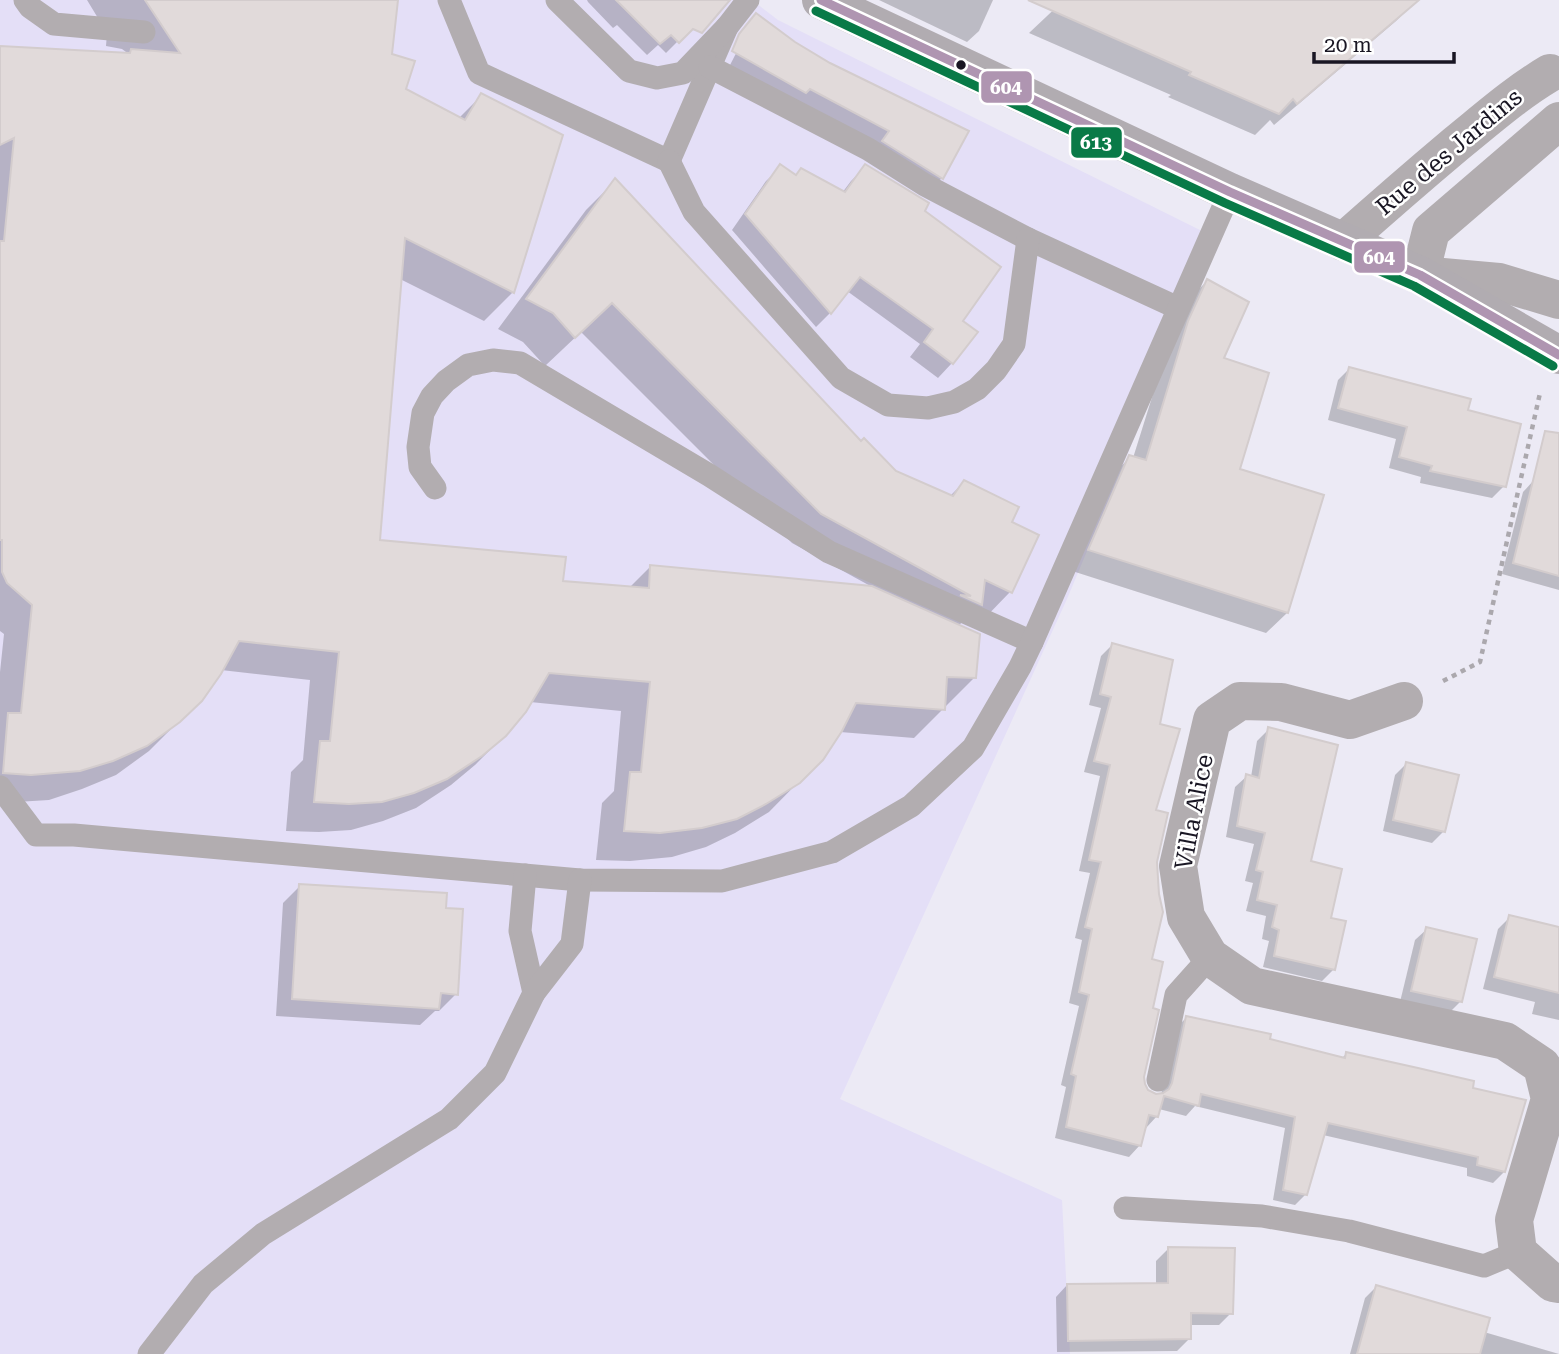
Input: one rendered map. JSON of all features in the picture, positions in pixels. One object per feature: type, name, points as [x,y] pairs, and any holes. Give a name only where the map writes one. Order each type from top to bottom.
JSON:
[{"type":"street","points":[[821,0],[1230,192],[1420,275],[1553,339]]},
{"type":"street","name":"Rue des Jardins","points":[[1343,243],[1382,206],[1498,110],[1525,88],[1555,70]]},
{"type":"street","name":"Rue des Jardins","points":[[1420,275],[1431,231],[1559,121]]},
{"type":"street","points":[[1420,275],[1499,282],[1559,300]]},
{"type":"street","name":"Villa Alice","points":[[1404,701],[1350,720],[1281,702],[1240,701],[1212,720],[1178,866],[1186,917],[1210,957],[1252,986],[1505,1041],[1542,1066],[1550,1098],[1514,1220],[1518,1252]]},
{"type":"street","points":[[1518,1252],[1553,1283],[1559,1284]]},
{"type":"lane","points":[[25,0],[30,7],[54,24],[144,32]]},
{"type":"lane","points":[[449,0],[479,73],[669,161],[694,212],[832,368],[841,378],[888,405],[928,408],[954,402],[977,389],[996,370],[1014,344],[1028,239]]},
{"type":"lane","points":[[557,0],[629,71],[657,78],[683,73],[727,27],[748,0]]},
{"type":"lane","points":[[669,161],[727,27]]},
{"type":"lane","points":[[710,67],[868,149],[925,185],[1028,239],[1178,308]]},
{"type":"lane","points":[[0,787],[36,835],[74,835],[580,880],[722,881],[832,852],[911,806],[973,748],[1032,642],[1230,192]]},
{"type":"lane","points":[[435,488],[420,467],[418,447],[422,413],[432,396],[446,381],[468,365],[493,360],[520,363],[698,468],[829,552],[1032,642]]},
{"type":"lane","points":[[525,875],[520,931],[534,993]]},
{"type":"lane","points":[[149,1354],[203,1284],[263,1234],[449,1119],[495,1073],[534,993],[572,944],[580,880]]},
{"type":"lane","points":[[1158,1080],[1176,995],[1210,957]]},
{"type":"lane","points":[[1125,1208],[1262,1216],[1349,1231],[1484,1266],[1518,1252]]},
{"type":"path","points":[[1404,701],[1480,662],[1542,388]]},
{"type":"shaded area","points":[[0,0],[752,0],[778,20],[1220,240],[1195,293],[1067,599],[840,1099],[1062,1200],[1070,1354],[0,1354]]},
{"type":"building","points":[[145,0],[398,0],[392,54],[415,61],[406,89],[465,120],[481,93],[563,135],[514,293],[405,238],[380,540],[566,557],[563,581],[649,588],[650,565],[872,586],[980,634],[976,678],[947,677],[945,710],[856,703],[823,760],[800,783],[737,819],[702,828],[660,833],[624,831],[630,772],[641,772],[650,682],[549,673],[526,712],[506,736],[447,779],[414,793],[382,802],[314,802],[320,741],[330,741],[339,652],[239,641],[202,701],[180,722],[147,746],[113,761],[80,771],[31,775],[3,773],[8,713],[21,713],[32,605],[7,583],[2,572],[0,540],[0,241],[4,241],[14,138],[0,145],[0,46],[180,53]]},
{"type":"building","points":[[616,0],[730,0],[702,33],[693,29],[679,43],[671,35],[660,44]]},
{"type":"building","points":[[1028,0],[1419,0],[1297,104],[1293,99],[1279,114]]},
{"type":"building","points":[[756,13],[795,42],[830,63],[969,131],[943,179],[882,141],[889,131],[810,89],[806,93],[732,51],[739,34]]},
{"type":"building","points":[[780,164],[796,175],[801,168],[845,192],[865,164],[929,203],[925,211],[1001,267],[963,321],[978,332],[953,364],[924,342],[933,329],[860,277],[831,314],[745,214]]},
{"type":"building","points":[[615,178],[861,441],[864,438],[896,471],[953,496],[964,480],[1019,507],[1012,522],[1039,535],[1012,593],[985,580],[982,605],[960,595],[971,596],[821,514],[612,303],[575,338],[553,313],[526,299]]},
{"type":"building","points":[[1207,279],[1249,302],[1224,358],[1269,373],[1240,469],[1324,495],[1288,613],[1088,550],[1129,455],[1146,460],[1188,321]]},
{"type":"building","points":[[1349,367],[1471,399],[1468,410],[1521,424],[1506,487],[1430,471],[1432,466],[1399,457],[1407,427],[1338,408]]},
{"type":"building","points":[[1545,431],[1559,433],[1559,576],[1513,563]]},
{"type":"building","points":[[1112,643],[1173,660],[1160,724],[1180,729],[1156,810],[1168,813],[1157,862],[1163,912],[1152,959],[1163,962],[1153,1008],[1159,1010],[1144,1077],[1148,1090],[1156,1094],[1169,1089],[1186,1016],[1271,1034],[1270,1039],[1345,1058],[1346,1052],[1474,1081],[1473,1088],[1526,1100],[1505,1172],[1477,1165],[1478,1157],[1328,1123],[1307,1195],[1283,1190],[1295,1117],[1201,1094],[1199,1106],[1164,1096],[1158,1117],[1149,1115],[1141,1146],[1066,1127],[1076,1076],[1071,1074],[1089,995],[1079,992],[1092,929],[1085,927],[1101,862],[1089,860],[1110,765],[1094,761],[1111,697],[1100,694]]},
{"type":"building","points":[[1268,727],[1338,745],[1311,861],[1342,869],[1331,918],[1346,921],[1335,970],[1274,956],[1279,930],[1272,927],[1277,905],[1257,900],[1263,872],[1256,870],[1265,833],[1237,826],[1246,774],[1259,778]]},
{"type":"building","points":[[1406,762],[1459,775],[1445,832],[1393,820]]},
{"type":"building","points":[[299,884],[447,893],[446,908],[463,909],[458,995],[441,993],[439,1009],[292,999]]},
{"type":"building","points":[[1509,915],[1559,927],[1559,993],[1494,977]]},
{"type":"building","points":[[1426,927],[1477,939],[1462,1002],[1411,991]]},
{"type":"building","points":[[1168,1247],[1235,1248],[1233,1314],[1191,1313],[1191,1339],[1068,1341],[1067,1284],[1168,1283]]},
{"type":"building","points":[[1376,1285],[1490,1318],[1480,1354],[1357,1354]]},
{"type":"transit line","name":"604","points":[[821,0],[1230,192],[1420,275],[1559,355]]},
{"type":"transit line","name":"613","points":[[816,11],[1225,203],[1414,286],[1553,366]]}]
